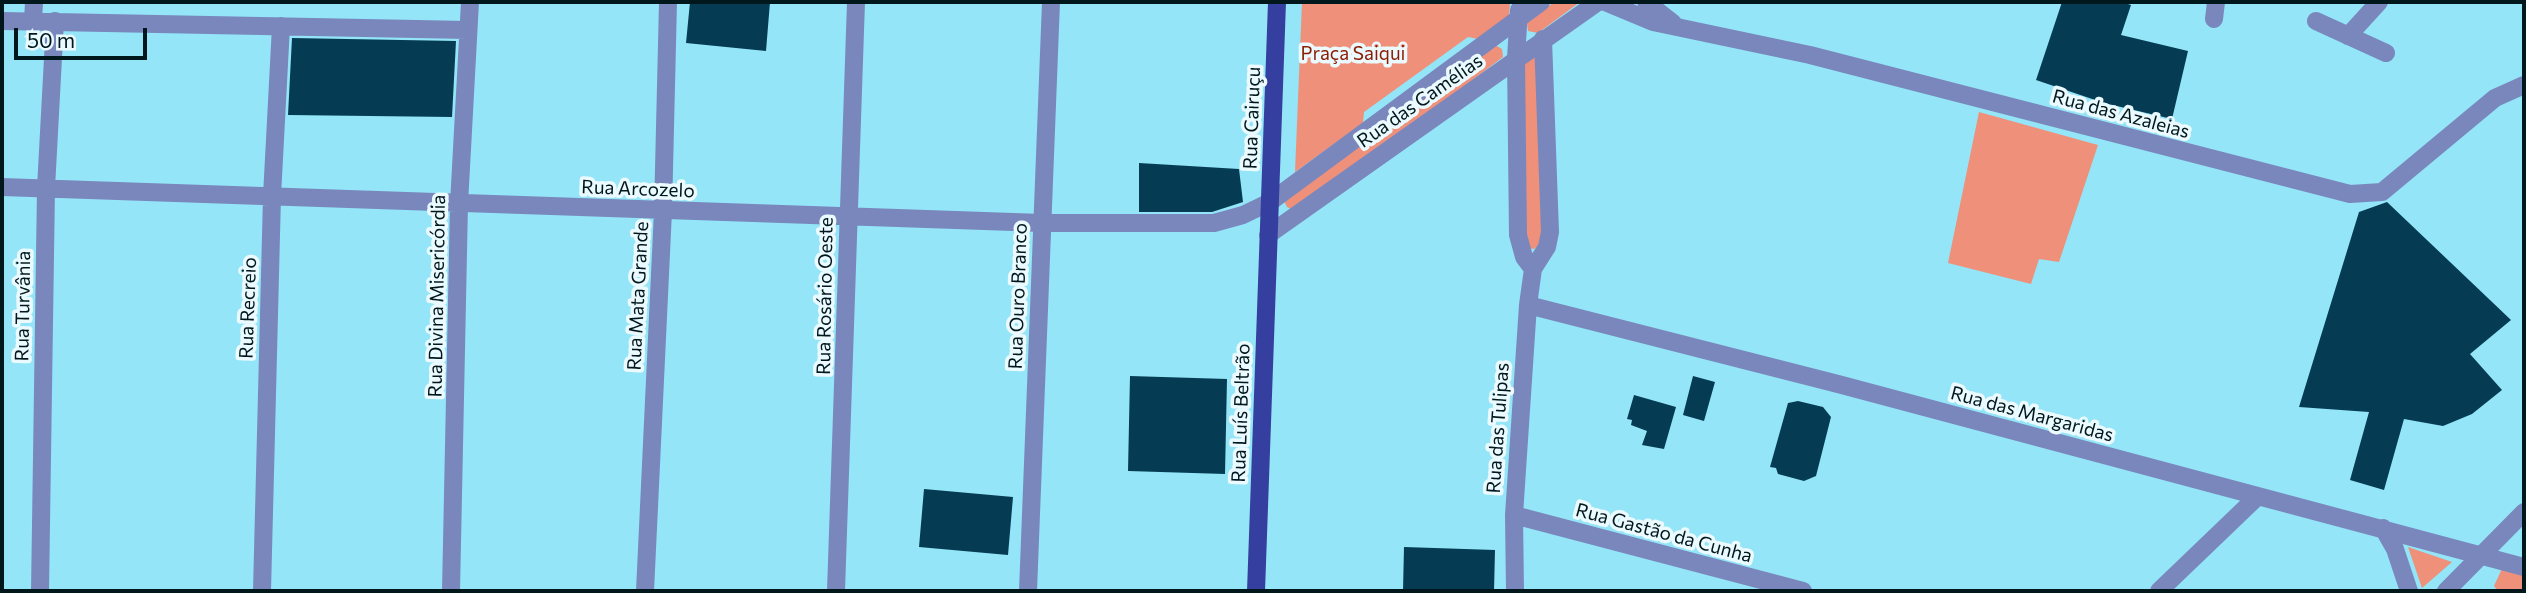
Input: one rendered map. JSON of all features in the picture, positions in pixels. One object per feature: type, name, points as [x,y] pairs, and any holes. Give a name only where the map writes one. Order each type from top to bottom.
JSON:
[{"type":"main road","name":"Rua Cairuçu","points":[[1268,235],[1277,2]]},
{"type":"main road","name":"Rua Luís Beltrão","points":[[1256,591],[1268,235]]},
{"type":"street","points":[[33,21],[34,2]]},
{"type":"street","name":"Rua Divina Misericórdia","points":[[451,591],[459,204],[470,2]]},
{"type":"street","name":"Rua Mata Grande","points":[[645,591],[663,211],[668,2]]},
{"type":"street","name":"Rua Rosário Oeste","points":[[836,591],[856,2]]},
{"type":"street","name":"Rua Ouro Branco","points":[[1028,591],[1051,2]]},
{"type":"street","name":"Rua das Camélias","points":[[1270,202],[1519,10],[1541,2]]},
{"type":"street","name":"Rua das Camélias","points":[[1268,235],[1598,2]]},
{"type":"street","name":"Rua das Azaleias","points":[[1605,2],[1635,17],[1823,58],[2350,194],[2382,192],[2495,98],[2524,85]]},
{"type":"street","name":"Rua das Azaleias","points":[[1646,2],[1676,25]]},
{"type":"street","points":[[2348,36],[2379,2]]},
{"type":"street","points":[[1519,10],[1516,58],[1518,235],[1524,257],[1533,269]]},
{"type":"street","points":[[2,21],[468,30]]},
{"type":"street","name":"Rua Turvânia","points":[[40,591],[46,188],[55,21]]},
{"type":"street","points":[[2316,21],[2386,52]]},
{"type":"street","name":"Rua Recreio","points":[[262,591],[272,196],[281,26]]},
{"type":"street","name":"Rua das Tulipas","points":[[1515,591],[1514,515],[1528,305],[1533,269],[1547,247],[1550,232],[1543,39]]},
{"type":"street","name":"Rua Arcozelo","points":[[2,187],[663,211],[848,214],[1042,223],[1214,223],[1243,215],[1270,202]]},
{"type":"street","name":"Rua das Margaridas","points":[[1528,305],[1737,357],[2524,567]]},
{"type":"street","points":[[2159,591],[2258,496]]},
{"type":"street","points":[[2446,591],[2524,512]]},
{"type":"street","name":"Rua Gastão da Cunha","points":[[1514,515],[1803,591]]},
{"type":"street","points":[[2383,528],[2395,549],[2409,591]]},
{"type":"green space","name":"Praça Saiqui","points":[[1302,2],[1510,2],[1509,17],[1478,39],[1468,37],[1364,112],[1363,123],[1295,172]]},
{"type":"green space","points":[[1554,2],[1580,2],[1538,33],[1528,31],[1527,23]]},
{"type":"green space","points":[[1495,45],[1502,49],[1503,57],[1297,212],[1287,207],[1284,201]]},
{"type":"green space","points":[[1537,54],[1542,242],[1534,249],[1527,248],[1523,242],[1523,65]]},
{"type":"green space","points":[[1979,112],[2098,145],[2059,262],[2039,259],[2031,284],[1948,263]]},
{"type":"green space","points":[[2408,547],[2452,562],[2422,588]]},
{"type":"green space","points":[[2505,562],[2524,568],[2524,591],[2498,591],[2494,586]]},
{"type":"building","points":[[690,2],[770,2],[766,51],[686,43]]},
{"type":"building","points":[[2062,2],[2122,2],[2131,5],[2121,35],[2188,51],[2172,119],[2104,103],[2036,80]]},
{"type":"building","points":[[292,38],[456,41],[452,117],[288,115]]},
{"type":"building","points":[[1139,163],[1239,169],[1243,202],[1212,212],[1139,212]]},
{"type":"building","points":[[2387,202],[2511,320],[2470,354],[2502,390],[2472,414],[2443,426],[2404,419],[2384,490],[2350,480],[2369,412],[2299,407],[2359,212]]},
{"type":"building","points":[[1130,376],[1227,379],[1225,474],[1128,471]]},
{"type":"building","points":[[1693,376],[1715,382],[1704,421],[1683,415]]},
{"type":"building","points":[[1634,395],[1676,407],[1664,449],[1642,445],[1647,431],[1631,425],[1632,420],[1627,419]]},
{"type":"building","points":[[1798,401],[1823,407],[1831,417],[1816,476],[1804,481],[1778,474],[1776,468],[1770,467],[1788,403]]},
{"type":"building","points":[[924,489],[1013,497],[1008,555],[919,547]]},
{"type":"building","points":[[1404,547],[1495,550],[1494,591],[1403,591]]}]
